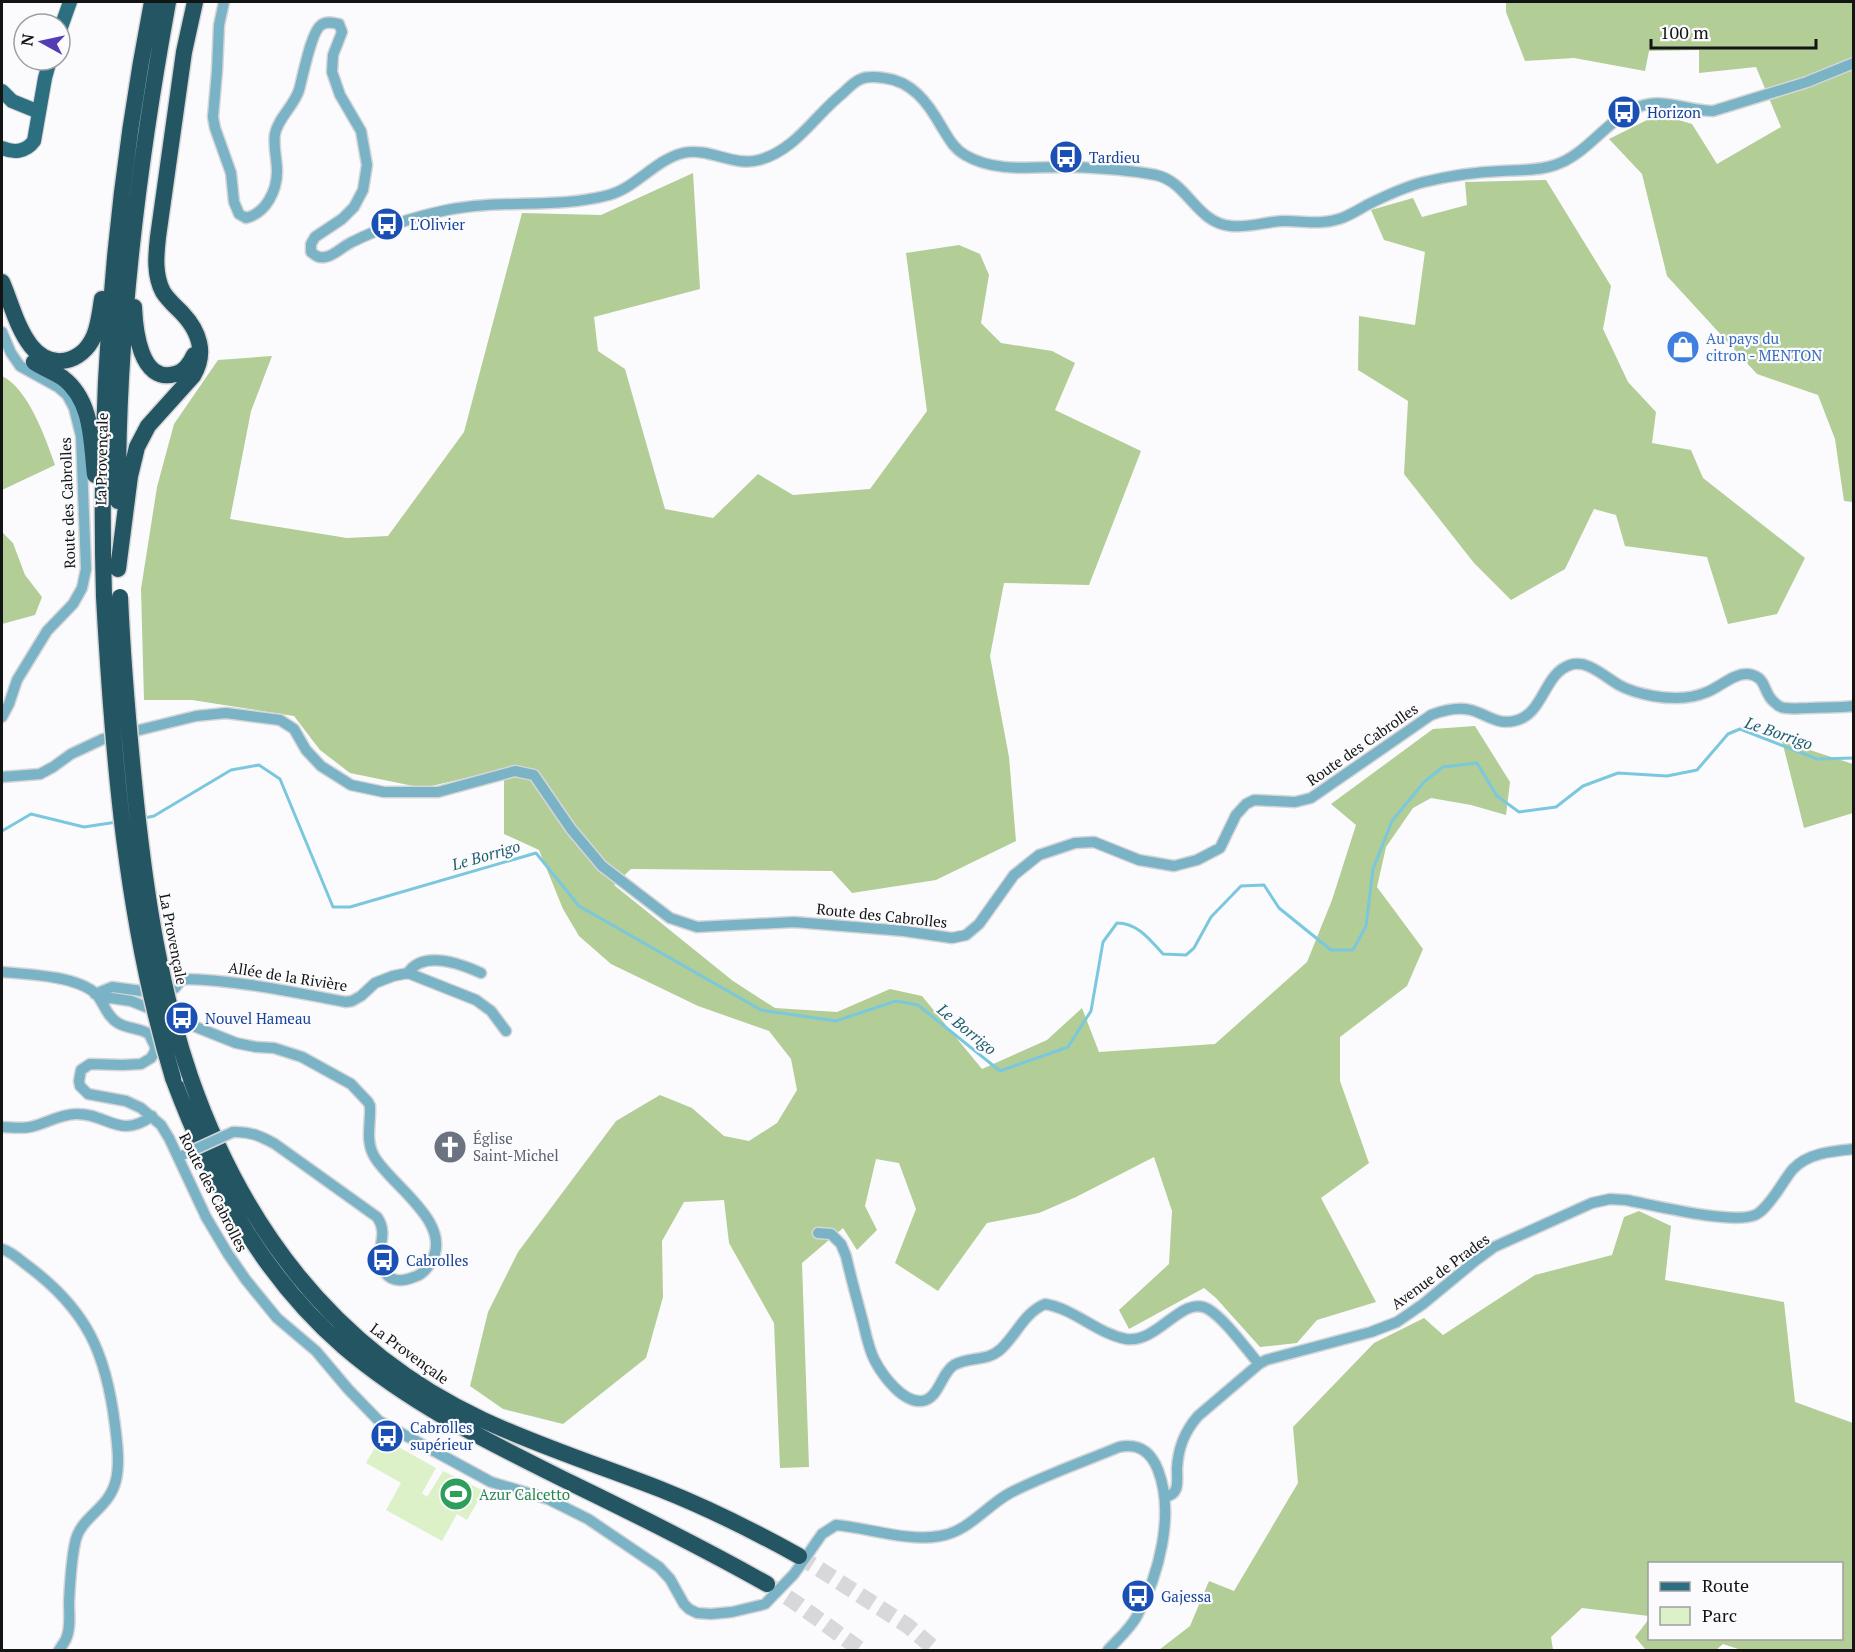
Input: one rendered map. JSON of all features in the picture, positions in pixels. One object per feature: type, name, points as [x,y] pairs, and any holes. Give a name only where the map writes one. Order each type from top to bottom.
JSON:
[{"type":"highway","name":"La Provençale","points":[[152,2],[142,52],[126,162],[114,268],[104,454],[103,560],[112,597],[147,896],[166,994],[178,1041],[212,1135],[263,1230],[322,1303],[371,1349],[424,1387],[480,1419],[700,1506],[744,1526],[799,1556]]},
{"type":"highway","name":"La Provençale","points":[[168,2],[143,150],[131,243],[124,325],[118,467],[118,569],[112,597],[112,712],[133,907],[151,996],[174,1078],[205,1157],[242,1225],[291,1292],[343,1345],[395,1387],[461,1427],[683,1538],[766,1584]]},
{"type":"highway","points":[[118,569],[130,476],[137,447],[148,426],[196,371],[201,351],[196,333],[188,320],[168,299],[162,289],[157,276],[156,262],[184,52],[195,2]]},
{"type":"highway","points":[[2,282],[24,333],[37,352],[50,360],[63,362],[75,358],[86,349],[93,338],[98,322],[111,234],[126,162]]},
{"type":"highway","points":[[131,243],[136,332],[138,345],[147,363],[154,370],[165,375],[173,375],[182,371],[193,358],[196,333]]},
{"type":"highway","points":[[2,304],[15,336],[27,356],[68,382],[86,410],[91,433],[103,560]]},
{"type":"main road","points":[[2,148],[15,152],[32,145],[47,72]]},
{"type":"main road","points":[[2,91],[12,100],[39,112]]},
{"type":"street","points":[[224,2],[219,25],[218,71],[213,117],[231,173],[234,202],[239,214],[246,218],[254,216],[273,194],[277,173],[275,135],[298,93],[314,37],[320,25],[328,22],[339,24],[342,32],[333,55],[332,72],[340,95],[362,131],[367,165],[363,190],[354,207],[342,219],[315,237],[311,244],[311,252],[318,257],[326,257],[352,242],[386,228],[422,215],[450,209],[609,195],[629,185],[657,165],[684,153],[712,154],[733,161],[757,160],[774,153],[806,131],[831,102],[860,79],[872,77],[890,78],[907,84],[930,108],[952,144],[966,156],[991,165],[1009,168],[1095,168],[1161,176],[1176,186],[1204,215],[1217,223],[1233,226],[1285,221],[1322,223],[1340,219],[1399,189],[1425,182],[1488,172],[1545,168],[1572,158],[1626,113],[1644,105],[1669,104],[1700,111],[1713,111],[1807,82],[1854,63]]},
{"type":"street","name":"Route des Cabrolles","points":[[2,332],[11,353],[20,366],[58,387],[67,395],[74,408],[81,436],[86,569],[82,588],[73,604],[46,631],[17,680],[2,717]]},
{"type":"street","name":"Route des Cabrolles","points":[[2,777],[40,774],[71,754],[103,739],[196,716],[226,713],[280,720],[294,729],[306,750],[321,766],[351,785],[384,792],[438,792],[515,771],[534,775],[571,829],[602,866],[670,918],[697,927],[794,922],[952,938],[966,934],[979,924],[1014,875],[1038,855],[1074,843],[1094,842],[1139,861],[1174,866],[1197,860],[1220,848],[1236,815],[1246,804],[1254,800],[1295,802],[1311,798],[1440,711],[1472,710],[1491,719],[1503,722],[1516,721],[1529,714],[1538,704],[1557,672],[1571,664],[1590,667],[1621,686],[1653,696],[1672,698],[1707,693],[1743,674],[1761,679],[1772,702],[1783,708],[1854,706]]},
{"type":"street","name":"Allée de la Rivière","points":[[98,997],[112,987],[142,991],[175,988],[183,979],[246,984],[346,1002],[362,996],[375,983],[408,973],[411,968],[426,961],[445,961],[464,965],[481,973]]},
{"type":"street","name":"Route des Cabrolles","points":[[2,972],[57,978],[87,986],[98,997],[113,1019],[120,1024],[149,1034],[155,1046],[155,1052],[150,1059],[141,1064],[90,1064],[85,1066],[79,1075],[80,1086],[88,1094],[126,1101],[141,1108],[161,1125],[182,1155],[196,1197],[217,1237],[250,1286],[277,1318],[321,1356],[348,1389],[379,1421],[491,1482],[548,1499],[588,1520],[652,1561],[670,1580],[688,1609],[697,1613],[711,1614],[765,1604],[794,1574],[822,1534],[836,1525],[930,1538],[942,1536],[955,1532],[1009,1494],[1119,1447],[1131,1445],[1148,1452],[1155,1461],[1163,1482],[1166,1521],[1164,1535],[1151,1586],[1137,1617],[1130,1628],[1108,1650]]},
{"type":"street","points":[[408,973],[476,1000],[491,1011],[506,1031]]},
{"type":"street","points":[[98,997],[131,1001],[236,1043],[274,1048],[302,1057],[351,1083],[370,1106],[368,1135],[374,1156],[420,1209],[433,1228],[435,1249],[430,1264],[419,1276],[406,1281],[392,1279],[385,1274],[380,1266],[379,1249],[383,1231],[377,1217],[261,1136],[248,1132],[233,1132],[182,1155]]},
{"type":"street","points":[[2,1127],[29,1127],[74,1113],[89,1115],[122,1126],[142,1124],[152,1116]]},
{"type":"street","name":"Avenue de Prades","points":[[1165,1497],[1172,1495],[1176,1490],[1178,1455],[1182,1439],[1189,1426],[1266,1360],[1371,1332],[1396,1322],[1423,1304],[1494,1247],[1592,1203],[1610,1199],[1626,1200],[1724,1218],[1745,1218],[1757,1215],[1793,1169],[1806,1160],[1826,1152],[1854,1149]]},
{"type":"street","points":[[818,1233],[831,1234],[841,1244],[868,1344],[875,1361],[902,1395],[913,1400],[922,1401],[931,1397],[952,1366],[965,1360],[984,1359],[992,1355],[1001,1348],[1031,1311],[1045,1304],[1068,1311],[1096,1329],[1126,1339],[1140,1339],[1189,1307],[1201,1306],[1210,1310],[1223,1323],[1259,1364]]},
{"type":"street","points":[[2,1249],[36,1272],[72,1306],[91,1335],[108,1379],[112,1406],[117,1448],[117,1477],[112,1491],[101,1508],[84,1523],[77,1533],[70,1590],[69,1627],[59,1650]]},
{"type":"green space","points":[[1506,2],[1853,2],[1853,502],[1844,501],[1835,439],[1818,395],[1757,374],[1667,276],[1642,174],[1609,139],[1659,114],[1692,124],[1717,164],[1781,127],[1756,67],[1699,73],[1699,50],[1649,51],[1645,71],[1574,58],[1525,61],[1506,12]]},
{"type":"green space","points":[[693,173],[700,289],[594,317],[598,351],[625,369],[665,509],[713,518],[758,474],[793,495],[870,489],[927,411],[906,253],[959,245],[980,254],[989,275],[981,323],[1001,343],[1052,351],[1075,363],[1055,410],[1141,451],[1089,585],[1004,583],[990,656],[1009,757],[1016,841],[936,880],[852,893],[832,871],[631,869],[614,885],[733,981],[775,1008],[837,1012],[890,989],[922,996],[982,1069],[1047,1040],[1082,1008],[1099,1052],[1215,1044],[1307,962],[1332,900],[1356,825],[1331,804],[1433,729],[1475,726],[1510,782],[1506,815],[1471,805],[1431,798],[1413,808],[1386,847],[1377,887],[1423,949],[1407,986],[1340,1037],[1340,1081],[1369,1163],[1321,1198],[1376,1302],[1317,1320],[1297,1343],[1260,1347],[1216,1298],[1204,1288],[1129,1329],[1119,1310],[1169,1264],[1172,1211],[1154,1157],[1076,1197],[1039,1213],[987,1223],[938,1291],[895,1263],[916,1209],[899,1163],[876,1159],[865,1206],[877,1230],[857,1250],[843,1228],[802,1263],[809,1467],[780,1468],[774,1323],[729,1243],[724,1200],[684,1202],[662,1241],[663,1297],[646,1358],[563,1424],[503,1409],[470,1386],[488,1312],[518,1252],[616,1121],[660,1095],[692,1108],[724,1136],[749,1141],[777,1123],[797,1090],[791,1059],[769,1031],[698,1006],[611,964],[579,936],[563,909],[539,850],[504,834],[504,769],[423,788],[350,773],[320,750],[294,716],[192,700],[144,700],[141,589],[157,487],[174,424],[218,360],[272,356],[251,411],[230,519],[347,538],[388,536],[464,432],[522,213],[601,215]]},
{"type":"green space","points":[[1546,180],[1611,286],[1603,329],[1628,382],[1656,412],[1652,443],[1691,450],[1703,478],[1805,558],[1777,614],[1728,624],[1707,557],[1625,546],[1616,515],[1594,509],[1565,569],[1511,600],[1474,563],[1404,474],[1408,401],[1358,370],[1359,316],[1415,325],[1425,252],[1384,240],[1371,210],[1413,198],[1422,217],[1467,205],[1465,182]]},
{"type":"green space","points":[[2,376],[20,391],[28,403],[55,465],[2,490]]},
{"type":"green space","points":[[2,532],[13,543],[25,575],[42,597],[35,615],[2,624]]},
{"type":"green space","points":[[1782,741],[1853,764],[1853,813],[1804,828]]},
{"type":"green space","points":[[1639,1211],[1671,1226],[1665,1280],[1784,1302],[1795,1402],[1853,1423],[1853,1650],[1741,1650],[1723,1644],[1716,1650],[1646,1650],[1635,1637],[1648,1620],[1648,1640],[1843,1640],[1843,1562],[1648,1562],[1648,1616],[1582,1608],[1551,1637],[1553,1650],[1159,1650],[1190,1626],[1209,1581],[1234,1591],[1298,1483],[1293,1427],[1374,1343],[1424,1318],[1443,1335],[1535,1275],[1612,1255],[1624,1217]]},
{"type":"green space","points":[[381,1437],[436,1468],[422,1493],[427,1497],[443,1471],[484,1491],[467,1520],[457,1514],[442,1541],[386,1510],[401,1483],[366,1463]]},
{"type":"waterway","name":"Le Borrigo","points":[[144,818],[154,816],[231,770],[259,765],[280,779],[333,907],[350,907],[536,853],[579,906],[761,1010],[836,1021],[896,1001],[918,1005],[1000,1071],[1068,1047],[1091,1011],[1103,942],[1117,923],[1137,929],[1163,954],[1186,955],[1194,948],[1211,917],[1241,886],[1264,885],[1279,908],[1331,950],[1353,950],[1366,926],[1373,869],[1392,821],[1424,782],[1443,767],[1477,763],[1497,796],[1519,812],[1556,807],[1583,786],[1618,773],[1667,776],[1697,770],[1728,734],[1740,729],[1817,759],[1854,758]]},
{"type":"waterway","name":"Le Borrigo","points":[[2,831],[31,814],[84,827],[117,822]]},
{"type":"tunnel","points":[[799,1556],[908,1626],[936,1650]]},
{"type":"tunnel","points":[[767,1584],[861,1650]]},
{"type":"place","name":"Horizon","points":[[1624,112]]},
{"type":"place","name":"Tardieu","points":[[1066,157]]},
{"type":"place","name":"L'Olivier","points":[[387,224]]},
{"type":"place","name":"Au pays du citron - MENTON","points":[[1683,347]]},
{"type":"place","name":"Nouvel Hameau","points":[[182,1018]]},
{"type":"place","name":"Église Saint-Michel","points":[[450,1147]]},
{"type":"place","name":"Cabrolles","points":[[383,1260]]},
{"type":"place","name":"Cabrolles supérieur","points":[[387,1436]]},
{"type":"place","name":"Azur Calcetto","points":[[456,1494]]},
{"type":"place","name":"Gajessa","points":[[1138,1596]]}]
